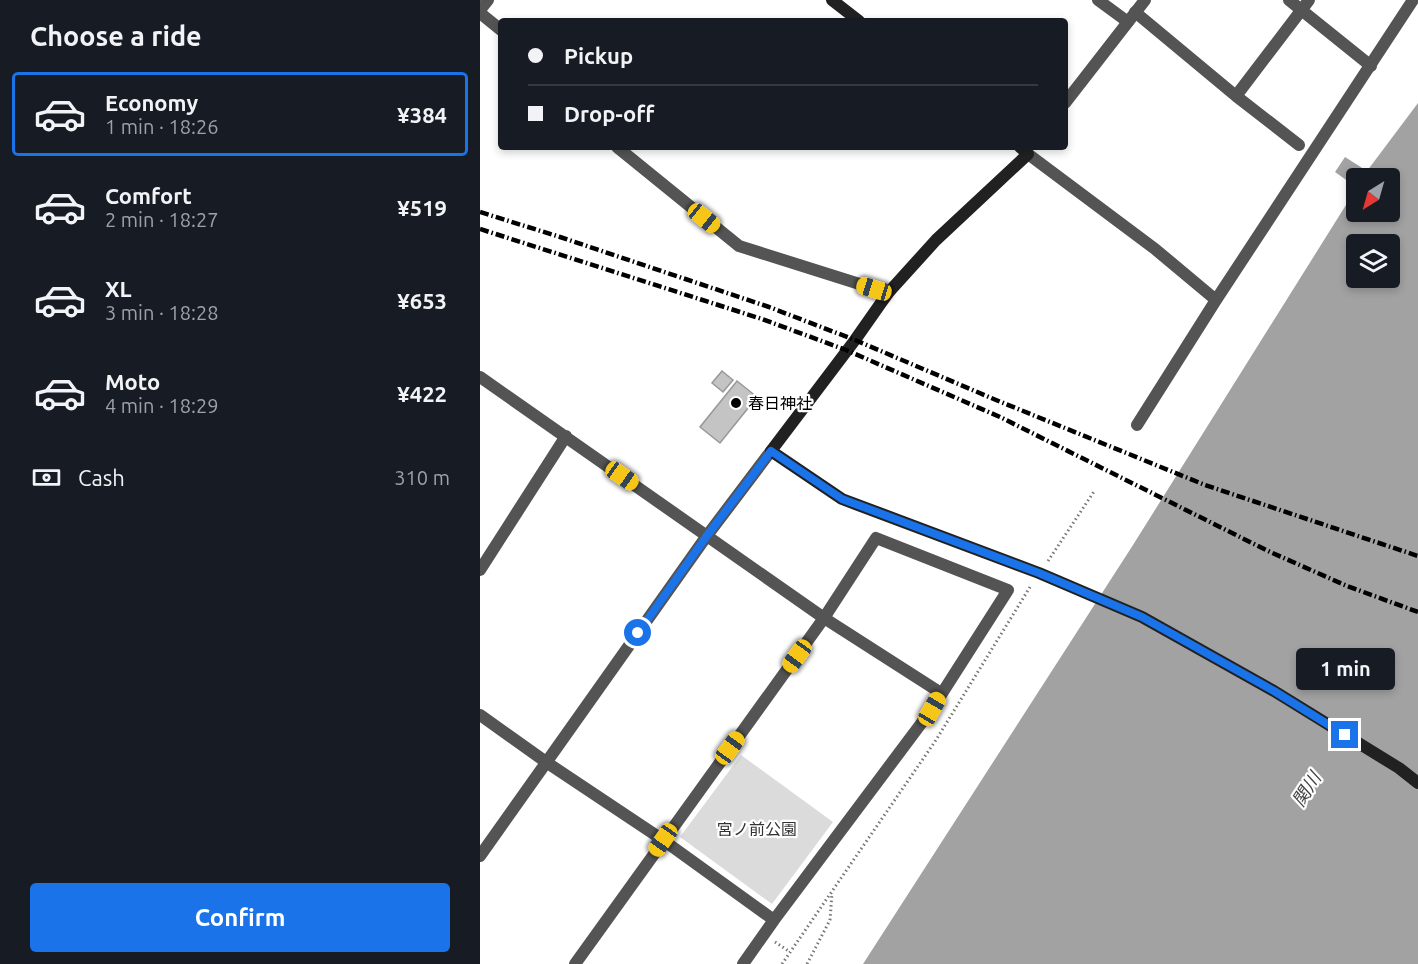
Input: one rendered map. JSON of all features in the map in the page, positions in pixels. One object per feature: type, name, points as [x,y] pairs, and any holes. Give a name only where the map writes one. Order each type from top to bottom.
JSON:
[{"type":"main road","points":[[832,0],[855,18]]},
{"type":"main road","points":[[1026,150],[936,240],[888,293],[771,451],[842,499],[1039,573],[1142,617],[1274,691],[1399,768],[1418,783]]},
{"type":"street","points":[[488,0],[480,11],[498,27]]},
{"type":"street","points":[[1098,0],[1132,17],[1299,145]]},
{"type":"street","points":[[1068,99],[1145,0]]},
{"type":"street","points":[[1289,0],[1306,5],[1371,66]]},
{"type":"street","points":[[1137,425],[1216,300],[1413,0]]},
{"type":"street","points":[[1236,96],[1306,5]]},
{"type":"street","points":[[621,150],[739,246],[888,293]]},
{"type":"street","points":[[1028,150],[1216,300]]},
{"type":"street","points":[[480,377],[824,618],[941,693]]},
{"type":"street","points":[[480,570],[566,436]]},
{"type":"street","points":[[480,856],[706,537],[771,451]]},
{"type":"street","points":[[575,964],[824,618],[876,538],[1008,590],[932,709],[742,964]]},
{"type":"street","points":[[480,715],[663,840],[774,920]]},
{"type":"path","points":[[782,964],[936,740],[995,642],[1095,490]]},
{"type":"path","points":[[807,964],[830,920],[832,892]]},
{"type":"green space","name":"宮ノ前公園","points":[[741,755],[833,822],[772,904],[680,837]]},
{"type":"water","name":"関川","points":[[1418,103],[1418,964],[863,964],[1133,545],[1346,205],[1346,222],[1400,222],[1400,168],[1369,168]]},
{"type":"water","points":[[1345,157],[1362,168],[1346,168],[1346,180],[1335,172]]},
{"type":"building","points":[[722,371],[733,380],[723,392],[712,383]]},
{"type":"building","points":[[737,381],[757,397],[720,443],[700,427]]},
{"type":"railway","points":[[480,212],[769,307],[855,340],[1205,485],[1418,556]]},
{"type":"railway","points":[[480,229],[762,319],[846,350],[1000,417],[1268,551],[1347,586],[1418,612]]},
{"type":"place","name":"春日神社","points":[[736,403]]},
{"type":"route","points":[[638,633],[771,451],[842,499],[1039,573],[1142,617],[1274,691],[1345,735]]}]
